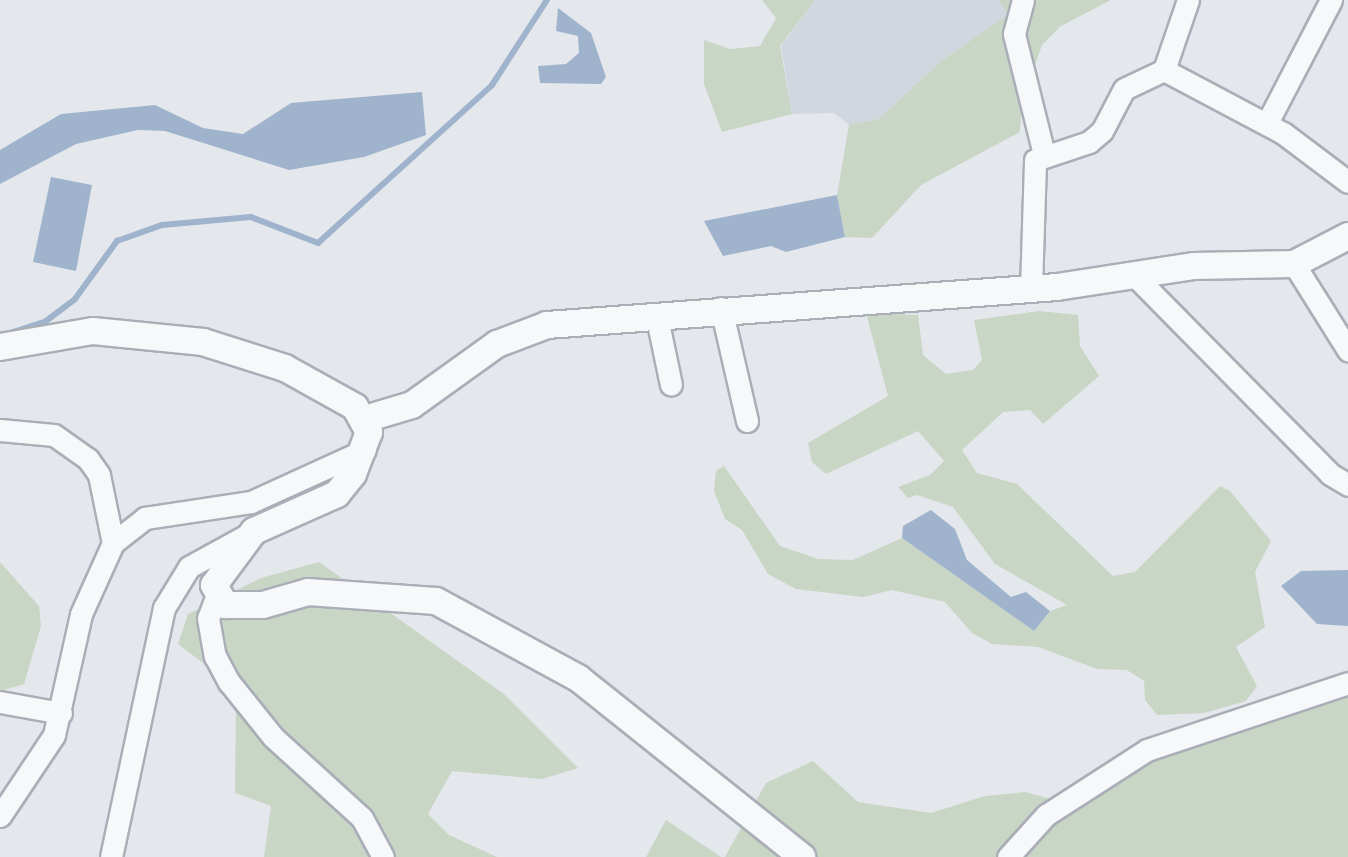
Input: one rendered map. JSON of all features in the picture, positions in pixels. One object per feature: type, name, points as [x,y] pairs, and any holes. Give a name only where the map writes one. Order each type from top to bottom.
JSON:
[{"type":"street","points":[[1023,0],[1014,34],[1044,154]]},
{"type":"street","points":[[1031,289],[1032,170],[1044,154],[1089,142],[1102,131],[1124,89],[1164,71],[1188,0]]},
{"type":"street","points":[[1267,123],[1331,0]]},
{"type":"street","points":[[1164,71],[1267,123],[1348,182]]},
{"type":"street","points":[[365,419],[412,405],[519,332],[547,325],[657,318],[721,308],[1031,289],[1194,266],[1294,264],[1348,236]]},
{"type":"street","points":[[1294,264],[1348,350]]},
{"type":"street","points":[[1135,276],[1330,474],[1348,485]]},
{"type":"street","points":[[721,308],[747,421]]},
{"type":"street","points":[[657,318],[671,385]]},
{"type":"street","points":[[0,347],[93,331],[203,342],[285,368],[355,407],[365,419],[365,450],[337,494],[254,531],[189,567],[164,608],[111,857]]},
{"type":"street","points":[[0,430],[54,435],[88,459],[99,475],[113,543]]},
{"type":"street","points":[[0,816],[47,749],[61,713],[81,614],[113,543],[145,518],[251,502],[365,450]]},
{"type":"street","points":[[254,531],[220,570],[216,595],[208,618],[215,656],[229,682],[273,737],[362,818],[383,857]]},
{"type":"street","points":[[216,595],[240,608],[308,592],[436,601],[578,678],[802,857]]},
{"type":"street","points":[[1008,857],[1046,815],[1147,750],[1348,682]]},
{"type":"street","points":[[0,702],[61,713]]},
{"type":"shaded area","points":[[815,0],[999,0],[1009,15],[941,61],[879,119],[849,125],[834,113],[792,114],[781,46]]},
{"type":"green space","points":[[762,0],[815,0],[780,46],[792,114],[722,132],[704,84],[704,40],[730,49],[760,46],[776,18]]},
{"type":"green space","points":[[999,0],[1111,0],[1061,26],[1042,45],[1022,101],[1020,132],[921,185],[872,238],[845,237],[837,195],[849,125],[879,119],[941,61],[1008,15]]},
{"type":"green space","points":[[1039,311],[1078,315],[1080,346],[1099,376],[1043,424],[1030,410],[1003,412],[962,450],[977,473],[1017,484],[1113,576],[1135,572],[1220,486],[1230,491],[1271,541],[1255,572],[1265,627],[1236,647],[1257,686],[1246,701],[1204,713],[1157,715],[1145,700],[1144,681],[1127,670],[1097,669],[1038,647],[992,644],[972,633],[945,602],[892,590],[863,597],[796,589],[768,574],[742,530],[725,519],[714,491],[716,471],[724,466],[780,546],[818,559],[853,560],[902,538],[1034,631],[1050,611],[1067,605],[995,564],[953,507],[917,495],[908,498],[898,487],[930,475],[944,461],[918,431],[826,474],[812,462],[808,443],[888,396],[866,313],[918,315],[923,355],[946,374],[973,370],[982,360],[974,320]]},
{"type":"green space","points":[[0,562],[39,606],[41,626],[24,684],[0,691]]},
{"type":"green space","points":[[319,562],[504,694],[578,768],[542,779],[452,771],[428,814],[449,835],[497,857],[264,857],[271,806],[235,793],[236,707],[223,678],[178,644],[188,614],[261,578]]},
{"type":"green space","points":[[1348,695],[1348,857],[725,857],[766,783],[813,761],[858,802],[931,813],[985,796],[1025,792],[1074,805],[1163,755]]},
{"type":"green space","points":[[666,820],[721,857],[646,857]]},
{"type":"water","points":[[558,8],[591,33],[606,77],[601,84],[540,83],[538,66],[566,64],[579,53],[578,36],[556,31]]},
{"type":"water","points":[[422,92],[426,135],[364,157],[289,170],[165,131],[138,130],[76,144],[0,184],[0,150],[61,114],[155,105],[203,128],[243,134],[291,103]]},
{"type":"water","points":[[51,177],[92,185],[76,271],[33,262]]},
{"type":"water","points":[[837,195],[845,237],[786,252],[771,246],[723,256],[704,221]]},
{"type":"water","points":[[931,510],[955,529],[967,560],[1011,597],[1026,592],[1050,611],[1034,631],[902,538],[903,526]]},
{"type":"water","points":[[1348,570],[1348,626],[1317,624],[1281,586],[1301,571]]},
{"type":"waterway","points":[[10,333],[46,321],[75,299],[117,241],[162,225],[251,217],[318,243],[492,85],[547,0]]}]
